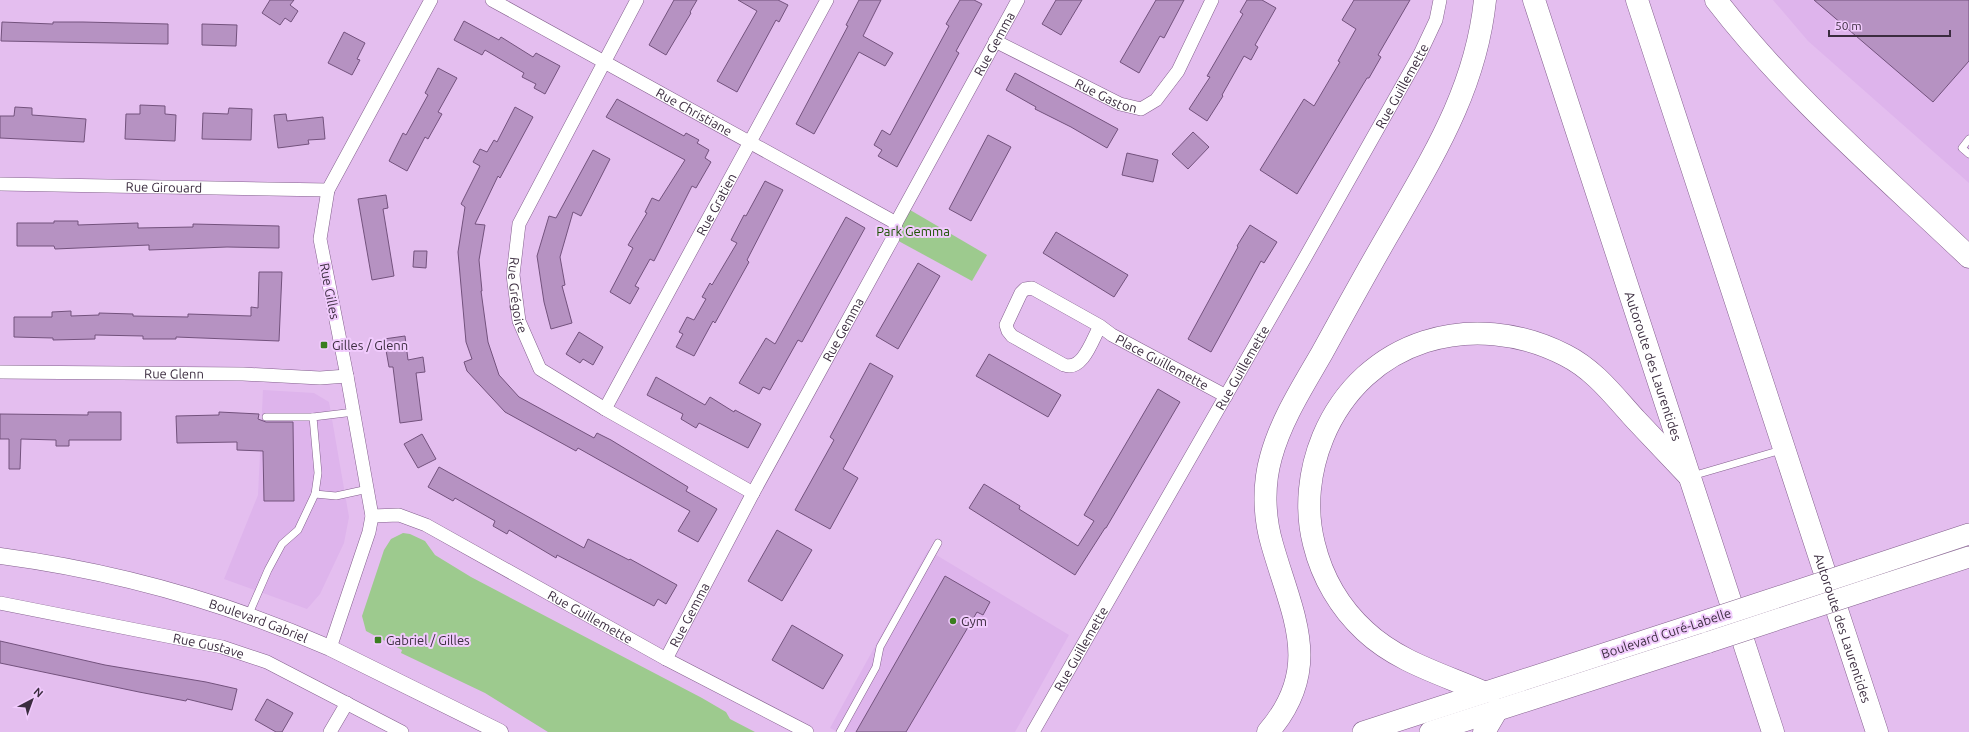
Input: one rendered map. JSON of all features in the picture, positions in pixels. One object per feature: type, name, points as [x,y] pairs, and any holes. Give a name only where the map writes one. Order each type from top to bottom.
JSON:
[{"type":"highway","points":[[1268,732],[1284,712],[1291,697],[1298,671],[1300,656],[1297,625],[1289,595],[1271,543],[1267,519],[1265,493],[1270,458],[1292,406],[1426,168],[1459,103],[1478,48],[1485,0]]},
{"type":"highway","name":"Autoroute des Laurentides","points":[[1534,0],[1774,732]]},
{"type":"highway","name":"Autoroute des Laurentides","points":[[1637,0],[1877,732]]},
{"type":"highway","points":[[1716,0],[1771,67],[1804,102],[1969,257]]},
{"type":"highway","points":[[1483,692],[1445,675],[1419,666],[1395,653],[1373,638],[1355,621],[1340,602],[1322,569],[1315,548],[1311,526],[1309,500],[1311,478],[1317,453],[1326,430],[1340,405],[1357,384],[1377,367],[1398,353],[1439,338],[1479,333],[1507,334],[1522,338],[1567,356],[1589,371],[1612,392],[1635,419],[1690,476]]},
{"type":"highway","points":[[1484,732],[1497,710]]},
{"type":"main road","name":"Boulevard Curé-Labelle","points":[[1363,732],[1969,534]]},
{"type":"main road","name":"Boulevard Curé-Labelle","points":[[1430,732],[1969,557]]},
{"type":"street","name":"Rue Gilles","points":[[330,648],[372,516],[354,412],[320,239],[328,190],[431,0]]},
{"type":"street","name":"Rue Christiane","points":[[492,0],[896,223]]},
{"type":"street","name":"Rue Grégoire","points":[[637,0],[519,224],[513,275],[519,321],[540,369],[605,409],[754,493]]},
{"type":"street","name":"Rue Gratien","points":[[605,409],[827,0]]},
{"type":"street","name":"Rue Gemma","points":[[666,659],[754,493],[893,238],[896,223],[1018,0]]},
{"type":"street","name":"Rue Gaston","points":[[995,41],[1120,104],[1141,110],[1156,100],[1178,71],[1212,0]]},
{"type":"street","name":"Rue Guillemette","points":[[1033,732],[1426,43],[1436,20],[1440,0]]},
{"type":"street","name":"Rue Girouard","points":[[0,184],[328,190]]},
{"type":"street","name":"Place Guillemette","points":[[1100,326],[1080,362],[1071,366],[1064,365],[1013,337],[1008,332],[1006,325],[1021,293],[1025,289],[1030,288],[1100,326],[1112,335],[1226,396]]},
{"type":"street","name":"Rue Glenn","points":[[0,372],[244,374],[320,378],[347,376]]},
{"type":"street","name":"Rue Guillemette","points":[[372,516],[399,515],[426,525],[666,659],[807,732]]},
{"type":"street","name":"Boulevard Gabriel","points":[[0,556],[122,578],[181,594],[248,616],[330,648],[500,732]]},
{"type":"street","name":"Rue Gustave","points":[[0,603],[222,647],[273,664],[402,732]]},
{"type":"street","points":[[330,732],[347,703]]},
{"type":"lane","points":[[1969,139],[1962,148],[1969,154]]},
{"type":"lane","points":[[266,417],[313,417],[354,412]]},
{"type":"lane","points":[[248,616],[268,570],[282,544],[298,530],[315,494],[318,473],[313,417]]},
{"type":"lane","points":[[1690,476],[1784,449]]},
{"type":"lane","points":[[315,494],[336,496],[368,489]]},
{"type":"lane","points":[[840,732],[876,667],[880,647],[938,543]]},
{"type":"shaded area","points":[[1773,0],[1969,0],[1969,183],[1808,41]]},
{"type":"shaded area","points":[[263,390],[314,393],[329,402],[349,517],[344,543],[320,594],[307,609],[224,579],[258,495]]},
{"type":"shaded area","points":[[928,550],[1069,635],[1015,732],[838,732],[830,728]]},
{"type":"green space","name":"Park Gemma","points":[[905,207],[987,255],[972,281],[893,238]]},
{"type":"green space","points":[[403,533],[410,534],[425,541],[435,555],[471,577],[702,698],[726,712],[730,719],[755,732],[548,732],[485,693],[401,653],[402,650],[366,631],[362,616],[384,550],[391,539]]},
{"type":"building","points":[[270,0],[294,0],[290,5],[298,11],[291,22],[285,18],[280,25],[262,13]]},
{"type":"building","points":[[674,0],[697,0],[666,55],[649,45]]},
{"type":"building","points":[[738,0],[778,0],[788,5],[779,22],[776,20],[737,92],[717,81],[757,11]]},
{"type":"building","points":[[859,0],[881,0],[863,36],[893,53],[885,66],[859,52],[814,134],[796,124],[848,26],[846,25]]},
{"type":"building","points":[[960,0],[974,0],[982,4],[956,51],[959,53],[897,167],[878,156],[882,150],[874,145],[882,130],[890,135],[949,26],[946,24]]},
{"type":"building","points":[[1056,0],[1082,0],[1061,35],[1042,24]]},
{"type":"building","points":[[1156,0],[1184,0],[1164,38],[1160,36],[1139,73],[1120,62]]},
{"type":"building","points":[[1247,0],[1262,0],[1276,8],[1255,45],[1258,47],[1251,60],[1244,56],[1222,95],[1223,96],[1207,121],[1189,109],[1210,77],[1207,76],[1243,14],[1240,12]]},
{"type":"building","points":[[1354,0],[1410,0],[1378,55],[1381,57],[1369,78],[1367,78],[1297,194],[1260,170],[1304,99],[1314,106],[1340,62],[1338,61],[1356,29],[1342,20]]},
{"type":"building","points":[[1814,0],[1969,0],[1969,61],[1933,102]]},
{"type":"building","points":[[464,21],[499,40],[501,37],[533,57],[536,53],[560,66],[545,94],[534,88],[536,84],[522,77],[524,73],[485,50],[482,55],[454,40]]},
{"type":"building","points":[[2,22],[53,24],[53,22],[83,22],[168,24],[168,44],[1,41]]},
{"type":"building","points":[[202,24],[237,25],[236,46],[202,45]]},
{"type":"building","points":[[344,32],[365,43],[357,59],[360,60],[352,75],[328,63]]},
{"type":"building","points":[[438,68],[457,78],[438,112],[442,114],[428,139],[425,137],[407,171],[389,161],[403,133],[406,135],[428,95],[425,93]]},
{"type":"building","points":[[1015,73],[1118,129],[1107,148],[1071,127],[1035,109],[1036,107],[1006,90]]},
{"type":"building","points":[[617,99],[684,136],[686,133],[699,140],[697,143],[709,150],[705,158],[711,162],[696,188],[692,186],[654,261],[650,259],[635,286],[639,288],[630,304],[610,292],[633,248],[628,245],[647,213],[645,212],[652,198],[659,201],[685,160],[606,117]]},
{"type":"building","points":[[140,105],[165,106],[165,114],[176,115],[175,141],[125,139],[126,114],[140,114]]},
{"type":"building","points":[[15,107],[32,108],[32,115],[86,119],[84,142],[0,138],[0,116],[14,116]]},
{"type":"building","points":[[515,107],[533,117],[500,178],[498,176],[475,224],[485,225],[479,260],[481,291],[488,342],[499,375],[519,397],[594,438],[597,433],[611,440],[688,487],[686,491],[717,509],[698,542],[678,531],[690,511],[578,448],[576,451],[505,412],[467,371],[464,362],[472,359],[466,342],[458,252],[465,207],[461,204],[480,166],[473,162],[480,149],[487,152],[494,140],[497,142]]},
{"type":"building","points":[[229,108],[252,109],[251,140],[202,139],[203,113],[228,114]]},
{"type":"building","points":[[286,114],[287,121],[323,117],[325,139],[308,140],[309,144],[278,148],[274,115]]},
{"type":"building","points":[[1193,132],[1209,147],[1188,169],[1172,154]]},
{"type":"building","points":[[988,135],[1011,147],[971,221],[949,209]]},
{"type":"building","points":[[593,150],[610,159],[581,216],[573,212],[560,257],[565,285],[562,286],[572,323],[551,329],[544,302],[537,256],[549,216],[556,218]]},
{"type":"building","points":[[1127,153],[1158,160],[1153,182],[1122,175]]},
{"type":"building","points":[[765,181],[783,190],[747,260],[749,262],[715,323],[713,321],[694,356],[676,347],[683,334],[679,332],[687,317],[694,320],[706,299],[702,297],[710,283],[712,285],[737,243],[731,240],[744,215],[746,216]]},
{"type":"building","points":[[386,195],[388,208],[383,209],[394,276],[372,280],[358,199]]},
{"type":"building","points":[[846,217],[865,228],[802,342],[798,340],[770,390],[763,387],[759,394],[739,383],[766,338],[775,344]]},
{"type":"building","points":[[54,221],[78,221],[78,225],[138,223],[138,228],[193,227],[193,224],[279,226],[279,248],[227,247],[149,250],[149,245],[55,249],[54,246],[17,246],[17,223],[54,223]]},
{"type":"building","points":[[1250,225],[1277,242],[1264,263],[1261,261],[1211,352],[1188,339],[1238,247],[1237,246]]},
{"type":"building","points":[[1056,232],[1128,275],[1114,297],[1043,253]]},
{"type":"building","points":[[414,251],[427,251],[426,268],[413,267]]},
{"type":"building","points":[[918,263],[940,276],[898,349],[876,336]]},
{"type":"building","points":[[259,272],[282,272],[279,341],[176,337],[176,339],[143,339],[143,336],[95,335],[95,339],[53,340],[53,338],[14,337],[14,317],[52,317],[52,312],[71,311],[71,316],[99,315],[99,313],[133,314],[133,316],[188,317],[188,314],[251,316],[251,307],[258,308]]},
{"type":"building","points":[[579,332],[603,347],[593,365],[583,359],[580,363],[566,354]]},
{"type":"building","points":[[405,336],[408,360],[423,357],[425,372],[416,373],[422,420],[400,423],[393,367],[389,367],[384,339]]},
{"type":"building","points":[[989,354],[1061,395],[1048,417],[976,376]]},
{"type":"building","points":[[870,363],[893,376],[843,469],[858,478],[830,529],[795,510],[834,440],[830,437]]},
{"type":"building","points":[[656,377],[705,405],[710,397],[734,412],[735,410],[761,424],[748,448],[699,423],[696,428],[681,419],[683,414],[647,395]]},
{"type":"building","points":[[1158,389],[1180,402],[1106,528],[1075,575],[969,508],[984,484],[1020,506],[1019,509],[1078,546],[1094,521],[1084,515]]},
{"type":"building","points":[[88,412],[121,412],[121,440],[69,440],[69,446],[56,446],[56,440],[21,439],[20,469],[9,469],[9,439],[0,439],[0,414],[88,415]]},
{"type":"building","points":[[219,412],[259,414],[258,419],[266,422],[293,422],[294,501],[264,501],[263,451],[237,450],[237,442],[177,443],[176,416],[219,415]]},
{"type":"building","points":[[422,434],[436,459],[418,468],[404,444]]},
{"type":"building","points":[[439,467],[584,548],[588,539],[629,560],[630,559],[677,585],[666,604],[658,599],[654,606],[557,555],[556,558],[509,530],[507,534],[493,526],[495,521],[455,498],[453,501],[428,487]]},
{"type":"building","points":[[777,530],[812,550],[782,601],[748,581]]},
{"type":"building","points":[[945,576],[990,602],[983,615],[977,612],[906,732],[856,732]]},
{"type":"building","points":[[792,625],[843,655],[823,689],[772,660]]},
{"type":"building","points":[[0,641],[105,665],[206,682],[237,689],[232,710],[187,699],[186,701],[139,692],[0,663]]},
{"type":"building","points":[[267,699],[293,713],[282,732],[276,732],[255,720]]},
{"type":"place","name":"Gilles / Glenn","points":[[324,345]]},
{"type":"place","name":"Gym","points":[[953,621]]},
{"type":"place","name":"Gabriel / Gilles","points":[[378,640]]}]
